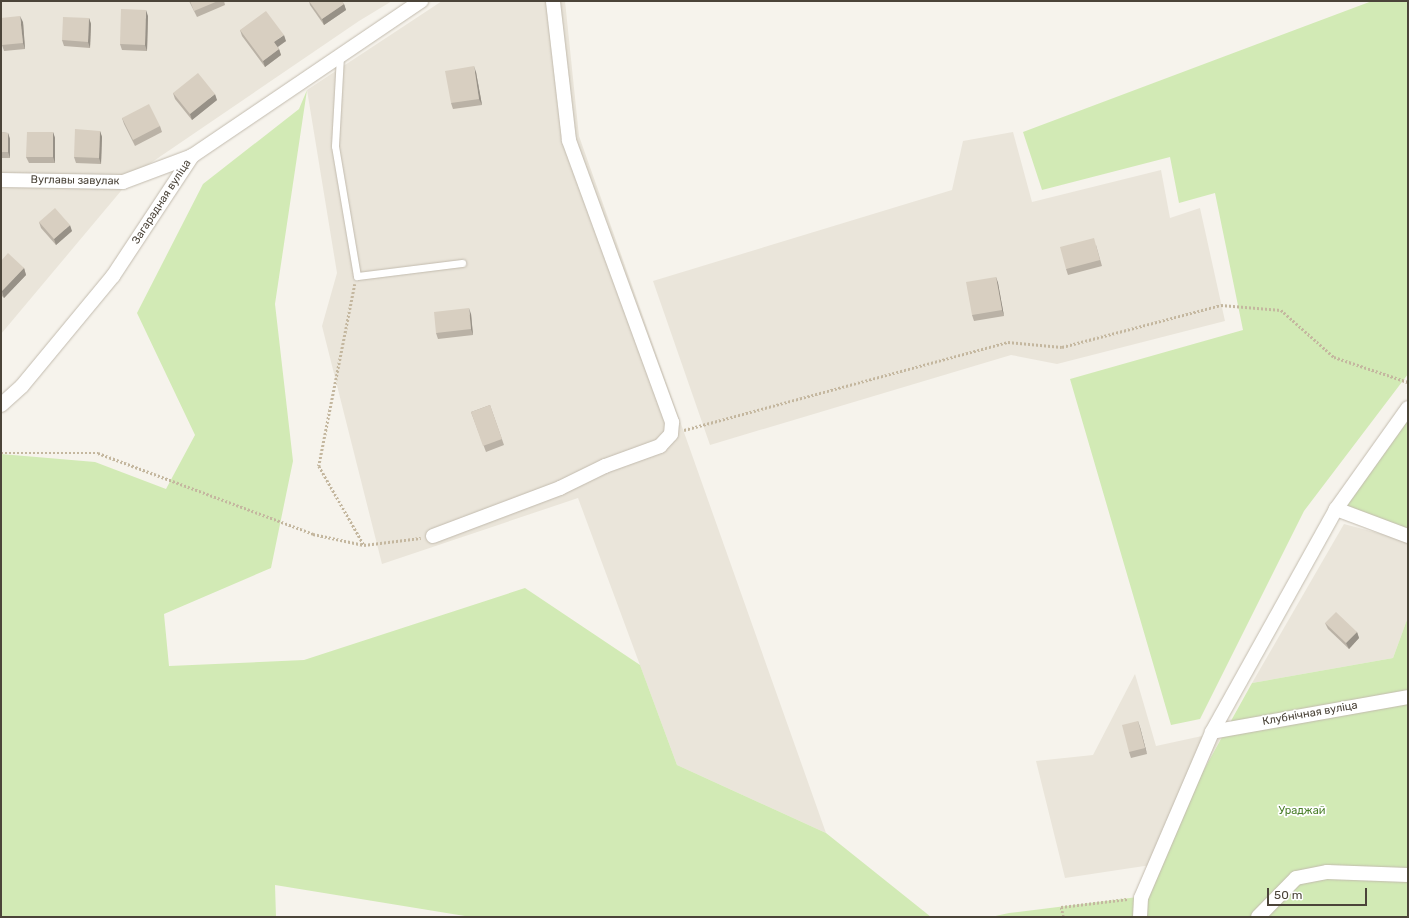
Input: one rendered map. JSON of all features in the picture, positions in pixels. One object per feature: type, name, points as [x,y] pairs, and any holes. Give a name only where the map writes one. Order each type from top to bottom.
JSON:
[{"type":"street","name":"Загарадная вуліца","points":[[1,405],[22,386],[113,276],[192,156],[421,1]]},
{"type":"street","points":[[433,536],[560,488],[605,466],[660,446],[671,434],[672,422],[569,140],[553,1]]},
{"type":"street","name":"Вуглавы завулак","points":[[1,180],[123,182],[192,156]]},
{"type":"street","points":[[1140,917],[1141,898],[1212,732],[1336,509],[1408,408]]},
{"type":"street","points":[[1336,509],[1408,536]]},
{"type":"street","name":"Клубнічная вуліца","points":[[1212,732],[1408,697]]},
{"type":"street","points":[[1258,917],[1296,878],[1327,872],[1408,875]]},
{"type":"lane","points":[[340,55],[335,146],[357,276],[462,264]]},
{"type":"path","points":[[357,276],[319,466],[364,545]]},
{"type":"path","points":[[671,434],[1008,342],[1062,346],[1221,305],[1281,310],[1334,357],[1408,382]]},
{"type":"path","points":[[1,453],[98,453],[312,534],[364,545],[433,536]]},
{"type":"path","points":[[1063,917],[1061,906],[1141,898]]},
{"type":"shaded area","points":[[1,1],[392,1],[359,21],[136,173],[1,334]]},
{"type":"shaded area","points":[[442,1],[565,1],[579,136],[826,833],[677,765],[578,498],[382,564],[322,326],[337,273],[307,90]]},
{"type":"shaded area","points":[[1013,132],[1032,202],[1161,170],[1170,218],[1200,208],[1225,321],[1057,364],[1011,355],[710,445],[653,281],[952,190],[963,141]]},
{"type":"shaded area","points":[[1344,524],[1408,541],[1408,617],[1393,658],[1252,683]]},
{"type":"shaded area","points":[[1135,674],[1156,746],[1225,731],[1151,865],[1065,878],[1036,761],[1093,755]]},
{"type":"green space","points":[[1372,1],[1408,1],[1408,374],[1304,511],[1200,719],[1171,725],[1070,379],[1243,330],[1215,193],[1179,203],[1170,157],[1042,190],[1023,132]]},
{"type":"green space","points":[[307,90],[275,304],[293,461],[271,568],[164,614],[169,666],[304,660],[525,588],[640,665],[677,765],[826,833],[931,917],[471,917],[275,885],[276,917],[1,917],[1,454],[95,462],[166,489],[195,435],[137,313],[203,184],[299,109]]},
{"type":"green space","points":[[1408,420],[1408,539],[1339,516]]},
{"type":"green space","name":"Ураджай","points":[[1408,617],[1408,917],[991,917],[1009,913],[1146,896],[1151,865],[1252,683],[1393,658]]},
{"type":"building","points":[[190,1],[218,1],[194,11]]},
{"type":"building","points":[[309,1],[342,1],[344,4],[322,19]]},
{"type":"building","points":[[121,9],[146,10],[145,45],[120,44]]},
{"type":"building","points":[[266,11],[284,35],[274,42],[279,49],[263,61],[240,30]]},
{"type":"building","points":[[20,16],[23,43],[2,45],[1,18]]},
{"type":"building","points":[[63,17],[89,18],[88,42],[62,40]]},
{"type":"building","points":[[474,66],[479,99],[451,103],[445,71]]},
{"type":"building","points":[[198,73],[215,94],[190,114],[173,93]]},
{"type":"building","points":[[149,104],[160,126],[133,140],[122,118]]},
{"type":"building","points":[[75,129],[100,131],[99,158],[74,157]]},
{"type":"building","points":[[1,132],[8,133],[8,152],[1,152]]},
{"type":"building","points":[[27,132],[53,132],[53,157],[26,157]]},
{"type":"building","points":[[55,208],[70,225],[54,239],[39,222]]},
{"type":"building","points":[[1094,238],[1100,260],[1066,269],[1060,247]]},
{"type":"building","points":[[8,253],[24,268],[1,291],[1,261]]},
{"type":"building","points":[[996,277],[1002,310],[972,315],[966,282]]},
{"type":"building","points":[[469,308],[471,329],[436,333],[434,312]]},
{"type":"building","points":[[490,405],[502,439],[483,446],[471,412]]},
{"type":"building","points":[[1336,612],[1357,632],[1346,643],[1325,623]]},
{"type":"building","points":[[1138,721],[1145,748],[1129,752],[1122,725]]}]
